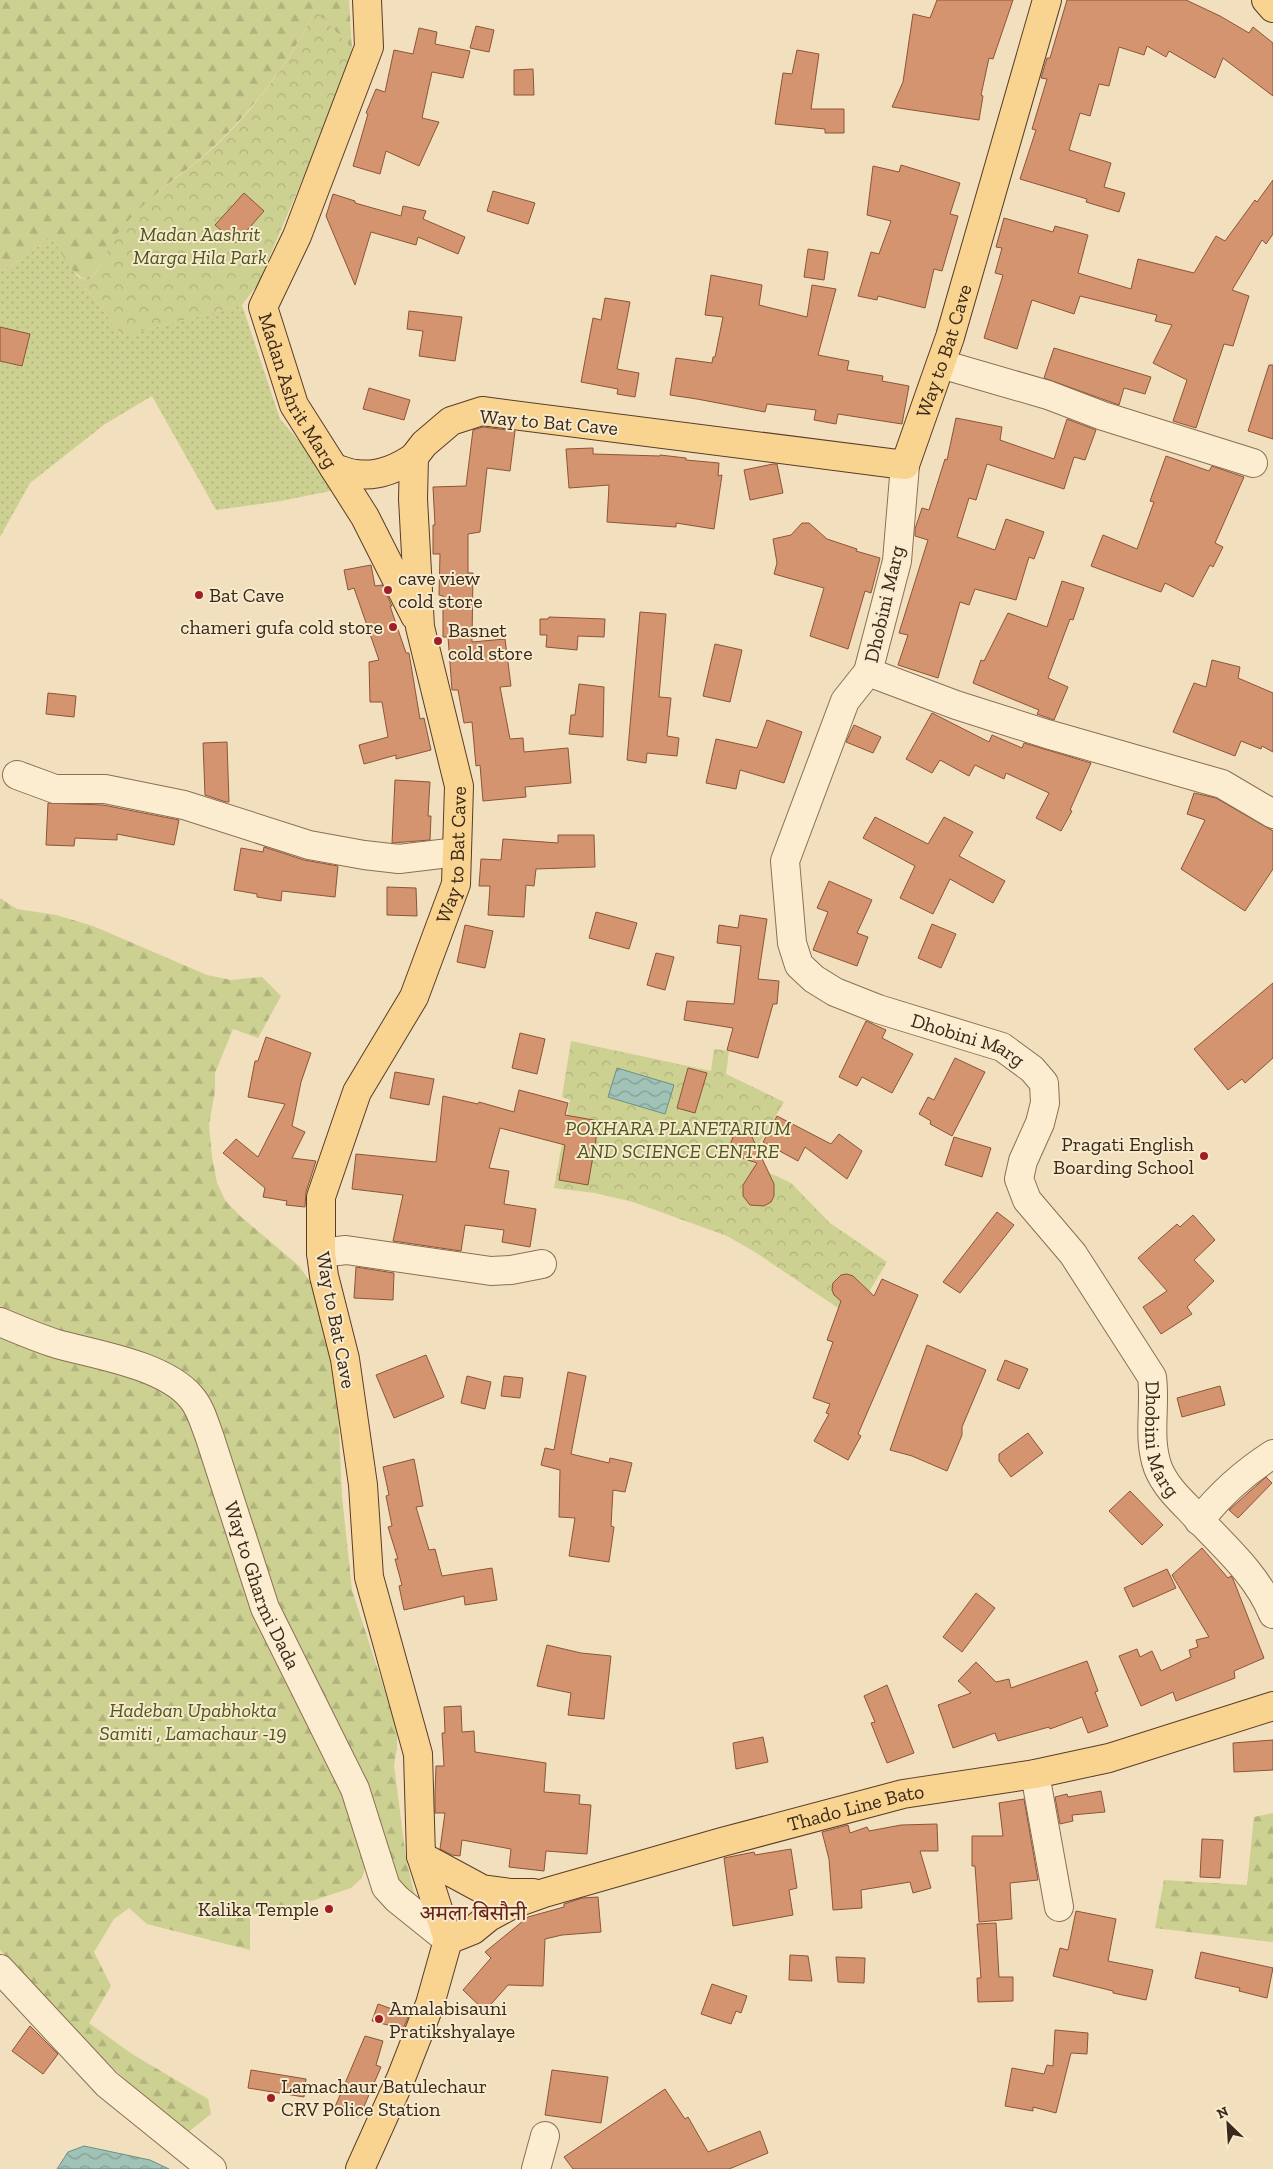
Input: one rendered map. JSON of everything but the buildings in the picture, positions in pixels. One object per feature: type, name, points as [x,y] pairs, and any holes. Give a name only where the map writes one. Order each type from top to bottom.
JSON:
[{"type":"main road","name":"Madan Ashrit Marg","points":[[367,0],[369,48],[296,236],[263,308],[294,405],[365,517],[420,627]]},
{"type":"main road","name":"Way to Bat Cave","points":[[448,1940],[421,1856],[418,1754],[368,1577],[363,1486],[345,1359],[324,1276],[321,1253],[321,1197],[358,1092],[414,997],[456,884],[459,786],[420,627],[413,499],[414,458],[424,444],[451,421],[482,411],[905,465],[941,364],[1047,0]]},
{"type":"main road","points":[[1266,0],[1273,8]]},
{"type":"main road","points":[[334,468],[358,475],[378,473],[398,467],[414,458]]},
{"type":"main road","name":"Thado Line Bato","points":[[448,1940],[473,1930],[489,1917],[513,1904],[544,1893],[722,1842],[903,1794],[1035,1774],[1109,1758],[1273,1706]]},
{"type":"main road","points":[[421,1856],[482,1890],[510,1893],[544,1893]]},
{"type":"main road","points":[[360,2169],[401,2078],[430,2004],[448,1940]]},
{"type":"street","points":[[941,364],[1048,395],[1103,416],[1253,463]]},
{"type":"street","name":"Dhobini Marg","points":[[905,465],[897,561],[868,672],[845,701],[785,861],[792,943],[799,965],[814,979],[835,992],[878,1009],[1002,1048],[1032,1069],[1044,1083],[1045,1103],[1040,1123],[1023,1161],[1019,1178],[1027,1200],[1072,1254],[1152,1376],[1154,1392],[1152,1447],[1164,1483],[1250,1574],[1268,1602],[1273,1614]]},
{"type":"street","points":[[868,672],[956,705],[1047,734],[1222,784],[1273,814]]},
{"type":"street","points":[[16,775],[55,789],[105,789],[184,805],[301,842],[364,855],[399,859],[457,852]]},
{"type":"street","points":[[321,1253],[346,1250],[491,1271],[511,1270],[542,1264]]},
{"type":"street","name":"Way to Gharmi Dada","points":[[0,1322],[56,1344],[155,1372],[180,1386],[192,1397],[200,1411],[209,1435],[265,1608],[355,1790],[386,1887],[397,1899],[448,1940]]},
{"type":"street","points":[[1199,1521],[1215,1500],[1253,1467],[1273,1454]]},
{"type":"street","points":[[1035,1774],[1059,1907]]},
{"type":"street","points":[[0,1969],[107,2084],[212,2169]]},
{"type":"street","points":[[536,2169],[545,2136]]},
{"type":"green space","points":[[0,0],[349,0],[352,49],[315,9],[307,27],[284,65],[240,120],[211,149],[141,209],[117,236],[98,270],[88,280],[72,270],[55,242],[47,240],[10,267],[0,271]]},
{"type":"green space","name":"Madan Aashrit Marga Hila Park","points":[[315,9],[352,49],[333,115],[306,171],[258,284],[242,305],[122,336],[78,277],[88,280],[92,277],[99,268],[115,237],[135,213],[212,149],[241,120],[284,65],[307,27]]},
{"type":"green space","points":[[47,240],[55,242],[69,265],[122,336],[242,305],[280,419],[340,489],[281,501],[216,510],[152,396],[105,424],[30,483],[0,537],[0,271],[10,267]]},
{"type":"green space","name":"Hadeban Upabhokta Samiti , Lamachaur -19","points":[[0,898],[17,909],[56,915],[93,926],[207,975],[231,980],[262,977],[281,996],[258,1038],[233,1029],[215,1073],[215,1091],[209,1125],[212,1157],[217,1183],[225,1200],[239,1215],[299,1266],[311,1283],[324,1316],[337,1385],[342,1496],[352,1590],[397,1729],[397,1748],[394,1765],[406,1859],[416,1900],[358,1842],[365,1868],[362,1878],[351,1888],[290,1908],[250,1915],[250,1950],[147,1924],[129,1908],[114,1919],[94,1952],[111,1986],[89,2023],[132,2054],[208,2099],[211,2114],[187,2133],[164,2115],[48,2008],[0,1950]]},
{"type":"green space","name":"POKHARA PLANETARIUM AND SCIENCE CENTRE","points":[[571,1041],[711,1071],[714,1049],[729,1051],[726,1074],[784,1102],[750,1160],[761,1169],[791,1183],[830,1223],[887,1262],[853,1318],[755,1252],[727,1236],[633,1202],[595,1193],[554,1188],[570,1100],[562,1097]]},
{"type":"green space","points":[[1273,1813],[1273,1942],[1155,1928],[1164,1880],[1247,1885],[1254,1817]]},
{"type":"water","points":[[617,1068],[674,1085],[665,1114],[608,1097]]},
{"type":"water","points":[[84,2146],[150,2160],[169,2169],[57,2169],[68,2152]]},
{"type":"place","name":"cave view cold store","points":[[388,590]]},
{"type":"place","name":"Bat Cave","points":[[199,595]]},
{"type":"place","name":"chameri gufa cold store","points":[[393,627]]},
{"type":"place","name":"Basnet cold store","points":[[438,641]]},
{"type":"place","name":"Pragati English Boarding School","points":[[1204,1156]]},
{"type":"place","name":"Kalika Temple","points":[[329,1909]]},
{"type":"place","name":"Amalabisauni Pratikshyalaye","points":[[379,2019]]},
{"type":"place","name":"Lamachaur Batulechaur CRV Police Station","points":[[271,2098]]},
{"type":"district","name":"अमला बिसौनी","points":[[473,1913]]}]
